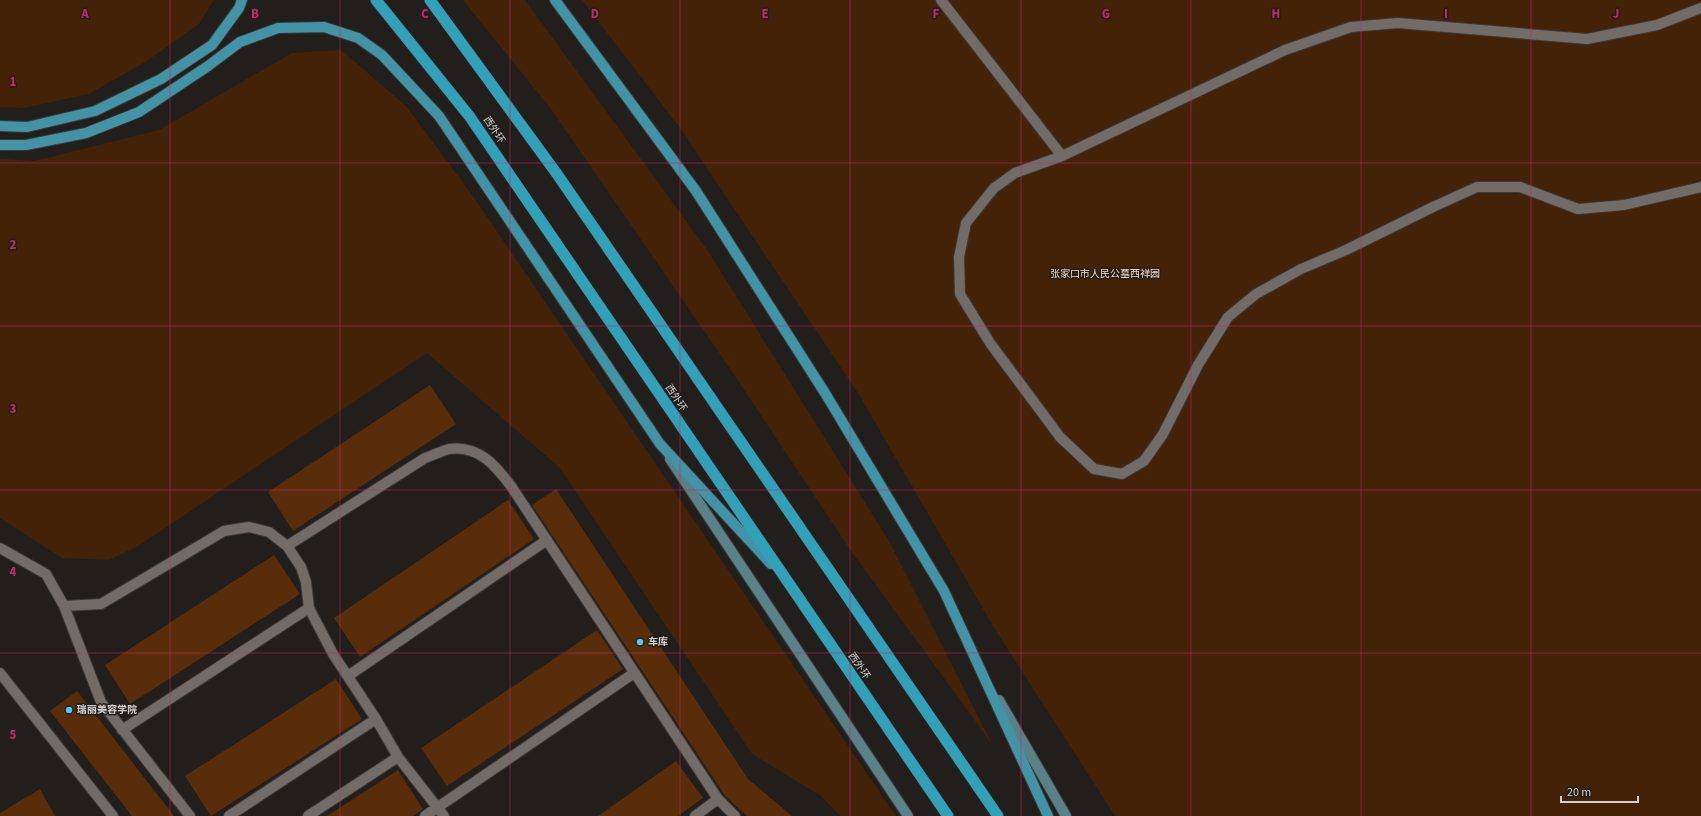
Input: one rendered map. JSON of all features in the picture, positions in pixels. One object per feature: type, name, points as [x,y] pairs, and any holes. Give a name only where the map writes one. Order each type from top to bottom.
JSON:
[{"type":"highway","name":"西外环","points":[[376,0],[470,117],[948,816]]},
{"type":"highway","points":[[430,0],[556,174],[998,816]]},
{"type":"main road","points":[[0,126],[27,127],[95,111],[162,79],[212,45],[239,8],[242,0]]},
{"type":"main road","points":[[555,0],[696,190],[825,394],[944,591],[1048,816]]},
{"type":"main road","points":[[0,145],[26,145],[86,133],[139,112],[208,66],[240,42],[278,28],[324,27],[358,38],[382,54],[439,116],[908,816]]},
{"type":"main road","points":[[660,444],[785,578]]},
{"type":"main road","points":[[979,665],[1066,816]]},
{"type":"main road","points":[[929,788],[944,816]]},
{"type":"street","points":[[941,0],[1062,156]]},
{"type":"street","points":[[1701,8],[1657,25],[1587,40],[1398,23],[1351,27],[1285,50],[1062,156],[1015,173],[994,188],[966,223],[959,257],[960,294],[990,343],[1060,437],[1094,469],[1122,474],[1144,461],[1163,434],[1198,365],[1228,317],[1256,294],[1301,269],[1346,250],[1433,206],[1477,187],[1520,187],[1578,209],[1624,205],[1701,187]]},
{"type":"street","points":[[287,546],[425,458],[450,449],[474,451],[494,464],[511,486],[718,799],[735,816]]},
{"type":"street","points":[[64,606],[101,604],[224,531],[249,527],[269,532],[287,546],[301,567],[306,582],[310,608],[333,654],[376,719],[398,757],[441,812]]},
{"type":"street","points":[[348,676],[547,540]]},
{"type":"street","points":[[0,548],[46,574],[64,606],[101,702],[190,816]]},
{"type":"street","points":[[122,730],[310,608]]},
{"type":"street","points":[[0,673],[113,816]]},
{"type":"street","points":[[425,816],[441,812],[634,673]]},
{"type":"street","points":[[229,816],[376,719]]},
{"type":"street","points":[[308,816],[398,757]]},
{"type":"street","points":[[695,816],[718,799]]},
{"type":"green space","points":[[0,0],[214,0],[199,24],[147,61],[89,94],[24,108],[0,107]]},
{"type":"green space","points":[[463,0],[525,0],[708,251],[889,541],[992,744],[849,548],[733,373],[551,109]]},
{"type":"green space","name":"张家口市人民公墓西祥园","points":[[582,0],[1701,0],[1701,816],[1115,816],[996,631],[858,393],[680,128]]},
{"type":"green space","points":[[341,50],[406,106],[470,192],[896,816],[840,816],[821,796],[752,754],[560,468],[427,353],[138,546],[109,560],[62,558],[0,518],[0,159],[34,161],[159,130],[292,53]]},
{"type":"building","points":[[430,385],[456,424],[293,531],[268,492]]},
{"type":"building","name":"车库","points":[[556,489],[748,779],[792,816],[747,816],[726,797],[532,505]]},
{"type":"building","points":[[508,500],[534,539],[360,657],[334,618]]},
{"type":"building","points":[[274,555],[300,594],[130,704],[105,665]]},
{"type":"building","points":[[597,630],[623,669],[447,786],[421,748]]},
{"type":"building","points":[[336,679],[362,719],[211,816],[185,776]]},
{"type":"building","points":[[77,691],[174,816],[132,816],[50,711]]},
{"type":"building","points":[[676,761],[703,798],[678,816],[598,816]]},
{"type":"building","points":[[398,770],[423,809],[413,816],[327,816]]},
{"type":"building","points":[[40,789],[55,816],[0,816],[0,813]]},
{"type":"place","name":"车库","points":[[640,642]]},
{"type":"place","name":"瑞丽美容学院","points":[[69,710]]}]
